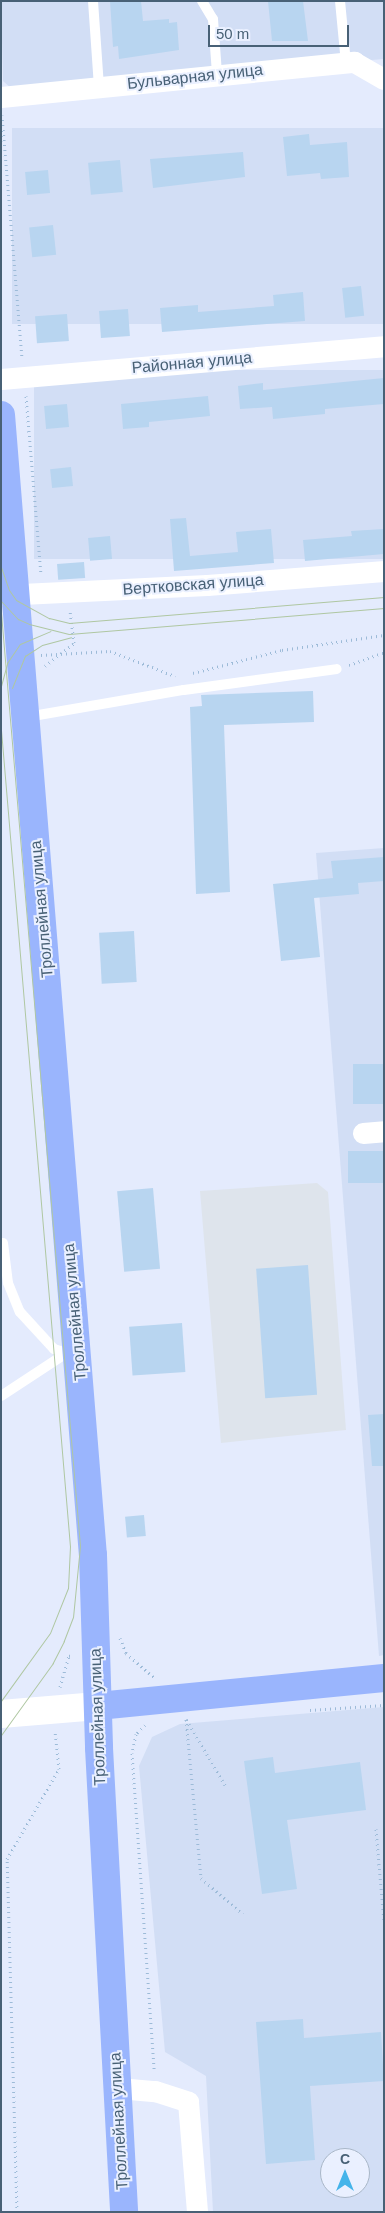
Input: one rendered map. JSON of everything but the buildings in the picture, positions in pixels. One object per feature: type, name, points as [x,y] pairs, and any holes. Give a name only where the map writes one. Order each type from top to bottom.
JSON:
[{"type":"main road","name":"Троллейная улица","points":[[1,415],[9,595],[21,656],[72,1355],[93,1555],[98,1706],[124,2212]]},
{"type":"main road","points":[[1,1714],[384,1678]]},
{"type":"street","name":"Бульварная улица","points":[[1,97],[346,62],[354,62],[384,80]]},
{"type":"street","name":"Районная улица","points":[[1,379],[384,346]]},
{"type":"street","name":"Вертковская улица","points":[[9,595],[384,571]]},
{"type":"street","points":[[363,1133],[384,1131]]},
{"type":"street","points":[[118,2088],[155,2091],[188,2102],[198,2212]]},
{"type":"lane","points":[[93,1],[99,86]]},
{"type":"lane","points":[[202,1],[213,19],[217,74]]},
{"type":"lane","points":[[340,1],[346,62]]},
{"type":"lane","points":[[26,717],[184,690],[337,669]]},
{"type":"lane","points":[[1,1396],[72,1355],[33,1329],[13,1300],[3,1243]]},
{"type":"path","points":[[2,113],[40,574]]},
{"type":"path","points":[[186,674],[282,650],[384,635]]},
{"type":"path","points":[[21,656],[110,651],[176,677]]},
{"type":"path","points":[[337,669],[384,652]]},
{"type":"path","points":[[301,1711],[384,1705]]},
{"type":"path","points":[[176,1720],[196,1718]]},
{"type":"path","points":[[186,1719],[225,1785]]},
{"type":"path","points":[[186,1719],[201,1878],[243,1914]]},
{"type":"path","points":[[147,1722],[136,1734],[132,1753],[155,2091]]},
{"type":"path","points":[[17,2212],[7,1859],[59,1769]]},
{"type":"path","points":[[376,1829],[384,1922]]},
{"type":"shaded area","points":[[1,1],[384,1],[384,59],[12,89],[3,81]]},
{"type":"shaded area","points":[[12,128],[384,128],[384,324],[12,324]]},
{"type":"shaded area","points":[[34,370],[384,370],[384,559],[34,559]]},
{"type":"shaded area","points":[[384,848],[384,1655],[379,1656],[316,853]]},
{"type":"shaded area","points":[[317,1183],[328,1192],[346,1430],[221,1443],[200,1191]]},
{"type":"shaded area","points":[[384,1707],[384,2212],[213,2212],[206,2076],[165,2052],[139,1766],[152,1737],[180,1724]]},
{"type":"tram line","points":[[1,567],[9,590],[16,600],[49,618],[69,623],[384,597]]},
{"type":"tram line","points":[[1,601],[18,619],[29,624],[69,634],[384,608]]},
{"type":"tram line","points":[[1,613],[80,1546],[73,1617],[64,1641],[53,1663],[1,1735]]},
{"type":"tram line","points":[[1,686],[7,663],[20,644],[50,631]]},
{"type":"tram line","points":[[12,688],[25,656],[42,645],[71,637]]},
{"type":"tram line","points":[[1,730],[70,1546],[68,1588],[50,1633],[1,1701]]}]
